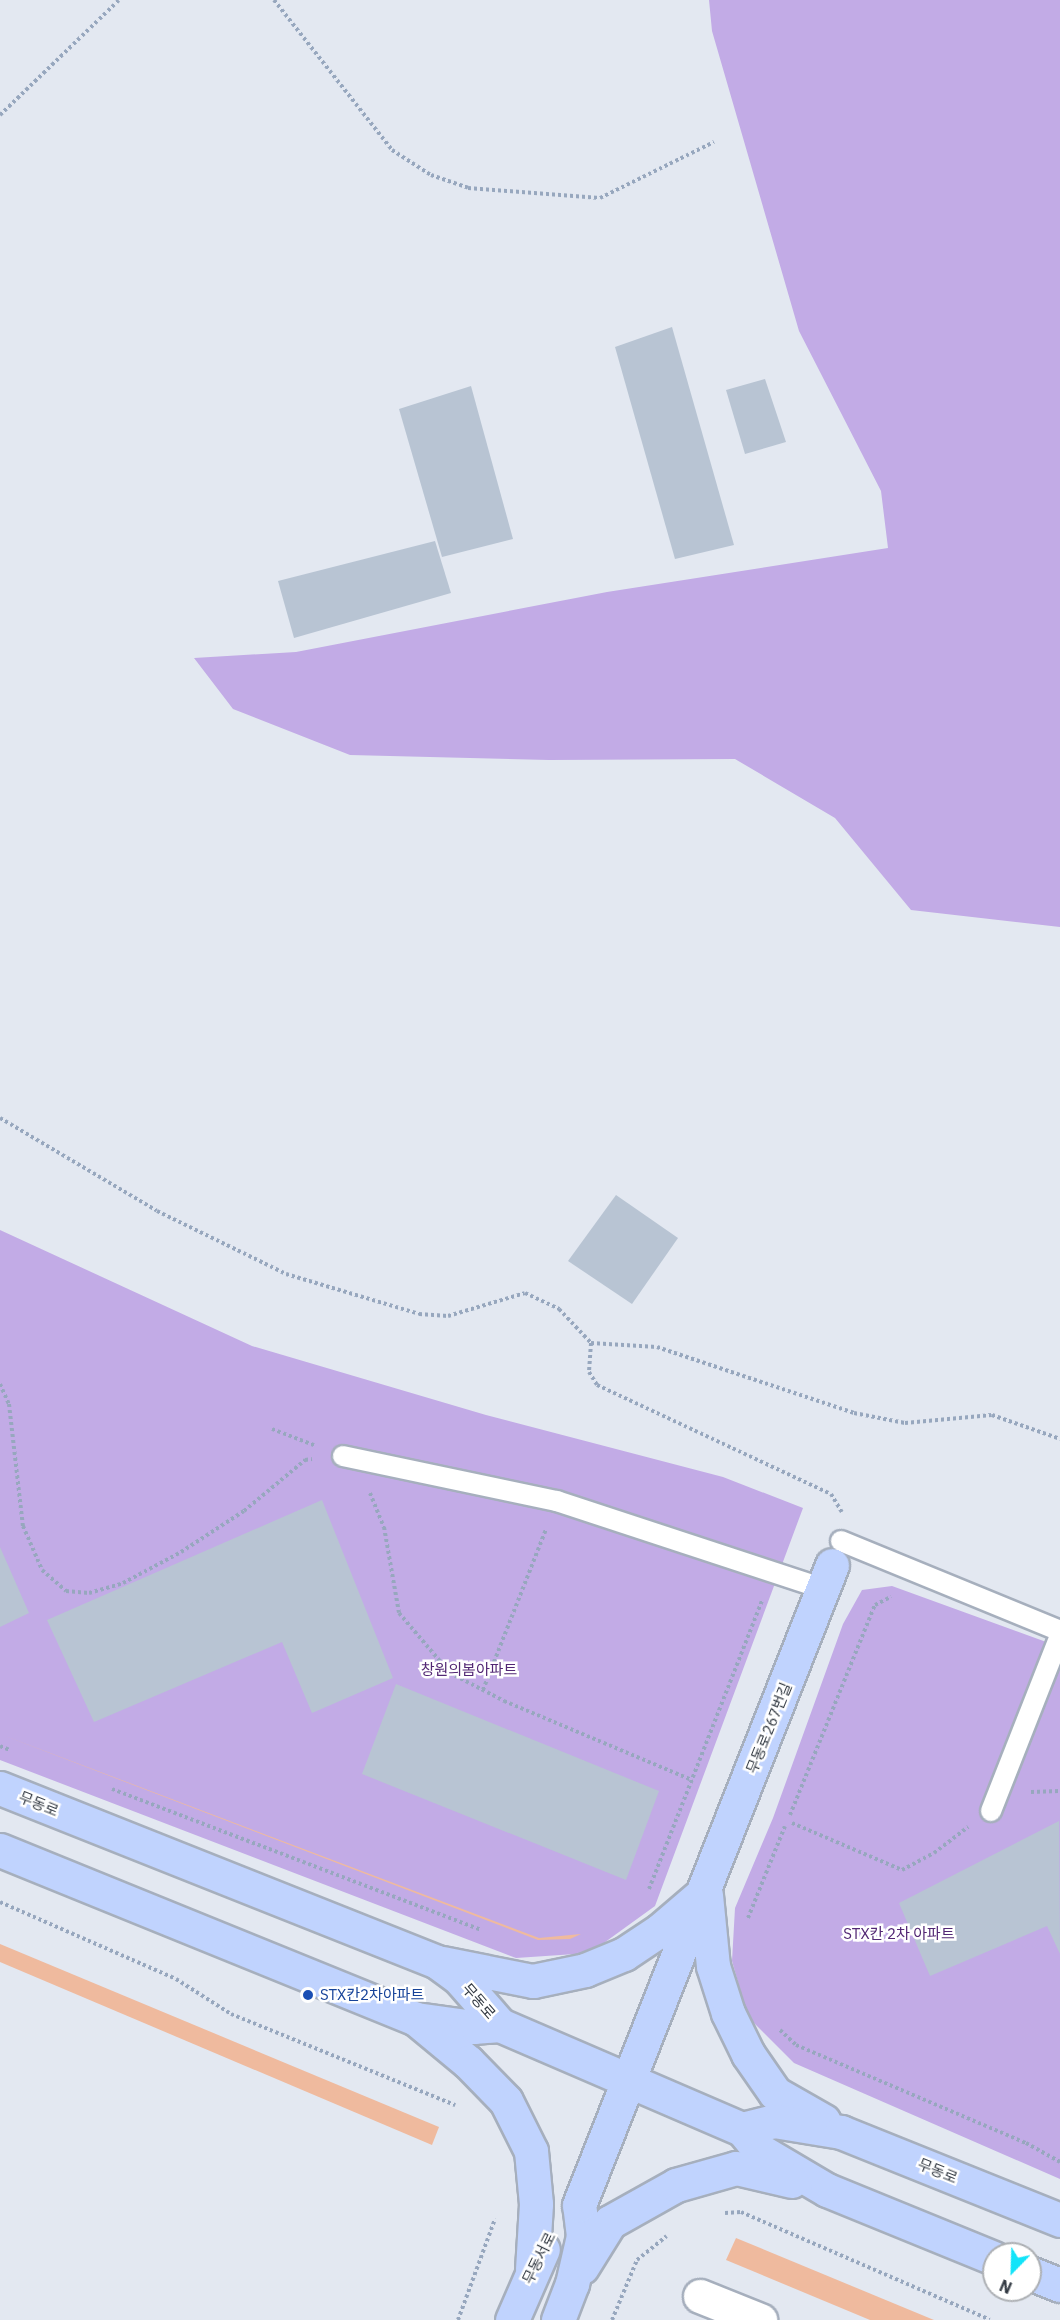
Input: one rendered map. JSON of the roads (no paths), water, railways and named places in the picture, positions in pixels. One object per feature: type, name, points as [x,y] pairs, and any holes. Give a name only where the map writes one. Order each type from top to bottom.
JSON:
[{"type":"main road","name":"무동로267번길","points":[[579,2205],[706,1890],[832,1565]]},
{"type":"main road","name":"무동로","points":[[0,1788],[437,1962],[471,1991],[500,2025]]},
{"type":"main road","name":"무동로","points":[[0,1850],[416,2019],[474,2026],[500,2025]]},
{"type":"main road","points":[[437,1962],[533,1981],[585,1970],[624,1954],[660,1930],[706,1890]]},
{"type":"main road","points":[[706,1890],[713,1965],[728,2013],[748,2054],[775,2093],[841,2132]]},
{"type":"main road","points":[[416,2019],[468,2062],[506,2102],[531,2151],[537,2204],[532,2269]]},
{"type":"main road","points":[[500,2025],[742,2129],[759,2150],[827,2190],[982,2253]]},
{"type":"main road","name":"무동로","points":[[742,2129],[774,2121],[841,2132],[1060,2220]]},
{"type":"main road","points":[[572,2284],[610,2222],[676,2185],[736,2168],[827,2190]]},
{"type":"main road","points":[[558,2320],[572,2284],[583,2236],[579,2205]]},
{"type":"main road","name":"무동서로","points":[[512,2320],[532,2269],[557,2221],[579,2205]]},
{"type":"main road","points":[[1042,2278],[1060,2285]]},
{"type":"street","points":[[700,2296],[760,2320]]},
{"type":"lane","points":[[343,1456],[557,1501],[832,1565],[1060,1631]]},
{"type":"lane","points":[[991,1811],[1060,1636]]},
{"type":"place","name":"STX칸2차아파트","points":[[308,1995]]},
{"type":"park label","name":"창원의봄아파트","points":[[469,1670]]},
{"type":"park label","name":"STX칸 2차 아파트","points":[[899,1934]]}]
